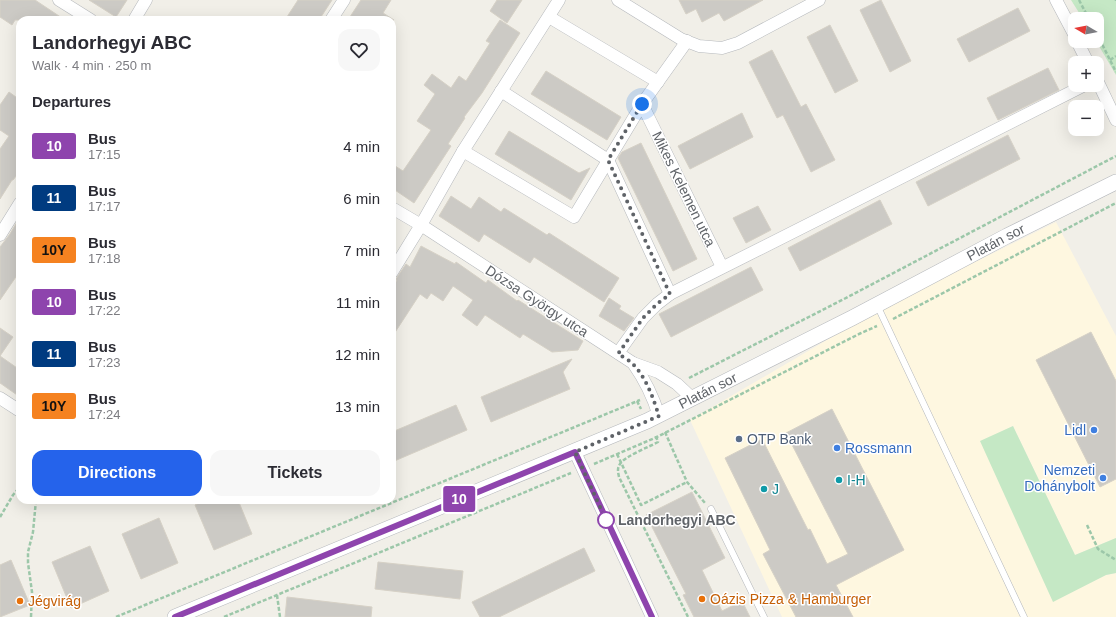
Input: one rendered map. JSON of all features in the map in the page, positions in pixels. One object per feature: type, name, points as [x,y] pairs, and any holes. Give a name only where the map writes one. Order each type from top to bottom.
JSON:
[{"type":"street","points":[[59,0],[85,16]]},
{"type":"street","points":[[136,16],[146,0]]},
{"type":"street","points":[[334,16],[344,0]]},
{"type":"street","points":[[396,266],[463,151],[559,0]]},
{"type":"street","points":[[618,0],[687,42],[699,46],[722,48],[738,43],[819,0]]},
{"type":"street","points":[[1056,0],[1068,23]]},
{"type":"street","points":[[549,17],[658,82]]},
{"type":"street","points":[[463,151],[574,218],[642,104],[687,42]]},
{"type":"street","points":[[501,91],[608,160],[670,294]]},
{"type":"street","points":[[618,354],[643,318],[670,294],[1071,92]]},
{"type":"street","points":[[1103,92],[1116,120]]},
{"type":"street","name":"Mikes Kelemen utca","points":[[642,104],[722,267]]},
{"type":"street","name":"Platán sor","points":[[175,617],[653,419],[1007,236],[1116,182]]},
{"type":"street","points":[[0,235],[16,209]]},
{"type":"street","name":"Dózsa György utca","points":[[396,210],[421,225],[633,363],[643,377],[652,395],[653,419]]},
{"type":"street","points":[[633,363],[658,372],[678,384],[693,399]]},
{"type":"street","points":[[0,398],[16,408]]},
{"type":"street","points":[[575,452],[652,617]]},
{"type":"lane","points":[[877,304],[1024,617]]},
{"type":"lane","points":[[711,510],[764,617]]},
{"type":"path","points":[[1080,0],[1086,12]]},
{"type":"path","points":[[1104,48],[1116,72]]},
{"type":"path","points":[[1110,60],[1116,56]]},
{"type":"path","points":[[678,384],[844,299],[1116,156]]},
{"type":"path","points":[[396,501],[652,395]]},
{"type":"path","points":[[653,419],[658,442],[621,462],[618,470],[619,477],[688,617]]},
{"type":"path","points":[[665,432],[687,482],[711,510]]},
{"type":"path","points":[[617,454],[641,506],[687,482]]},
{"type":"path","points":[[0,517],[16,492]]},
{"type":"path","points":[[31,617],[32,592],[28,552],[34,532],[36,504]]},
{"type":"path","points":[[116,617],[389,504]]},
{"type":"path","points":[[1087,525],[1098,549],[1116,560]]},
{"type":"path","points":[[224,617],[277,595],[280,617]]},
{"type":"shaded area","points":[[1056,222],[1116,336],[1116,538],[1075,555],[1013,426],[981,442],[1053,601],[1106,575],[1116,573],[1116,617],[782,617],[690,420],[880,309]]},
{"type":"green space","points":[[1071,0],[1116,0],[1116,75],[1100,48],[1104,48],[1104,12],[1079,12]]},
{"type":"green space","points":[[1013,426],[1075,555],[1116,538],[1116,573],[1106,575],[1053,602],[980,441]]},
{"type":"building","points":[[0,0],[35,0],[59,16],[16,16],[16,20],[12,25],[0,17]]},
{"type":"building","points":[[89,0],[127,0],[117,16]]},
{"type":"building","points":[[298,0],[332,0],[322,16],[288,16]]},
{"type":"building","points":[[361,0],[391,0],[383,13],[388,16],[351,16]]},
{"type":"building","points":[[497,0],[522,0],[507,23],[490,11]]},
{"type":"building","points":[[679,0],[763,0],[724,21],[719,13],[702,22],[696,9],[686,14]]},
{"type":"building","points":[[881,0],[911,61],[890,72],[860,10]]},
{"type":"building","points":[[1018,8],[1030,31],[969,62],[957,39]]},
{"type":"building","points":[[500,20],[520,33],[482,93],[464,117],[465,118],[448,144],[451,146],[414,203],[396,191],[396,167],[403,171],[431,130],[417,121],[435,94],[424,85],[432,74],[451,88],[459,76],[466,81],[490,43],[486,41]]},
{"type":"building","points":[[830,25],[858,81],[835,93],[807,37]]},
{"type":"building","points":[[772,50],[801,107],[806,104],[835,160],[811,172],[783,115],[777,118],[749,62]]},
{"type":"building","points":[[1048,68],[1059,90],[998,120],[987,98]]},
{"type":"building","points":[[546,71],[621,117],[607,140],[531,94]]},
{"type":"building","points":[[9,92],[16,97],[16,176],[0,199],[0,149],[9,136],[0,130],[0,105]]},
{"type":"building","points":[[742,113],[753,137],[690,169],[678,146]]},
{"type":"building","points":[[509,131],[579,173],[590,168],[571,200],[495,154]]},
{"type":"building","points":[[1008,135],[1020,159],[928,206],[916,182]]},
{"type":"building","points":[[641,143],[697,259],[673,271],[618,158],[622,152]]},
{"type":"building","points":[[451,196],[471,209],[479,197],[501,212],[504,208],[547,235],[549,233],[619,278],[604,302],[534,257],[530,263],[484,234],[479,242],[439,216]]},
{"type":"building","points":[[880,200],[892,224],[800,271],[788,248]]},
{"type":"building","points":[[758,206],[771,230],[746,243],[733,218]]},
{"type":"building","points":[[16,224],[16,277],[0,300],[0,247]]},
{"type":"building","points":[[421,246],[455,264],[456,262],[486,283],[488,280],[517,301],[518,300],[583,341],[578,350],[552,352],[523,334],[520,338],[485,315],[477,326],[462,315],[473,300],[453,286],[443,301],[431,293],[427,299],[420,294],[396,331],[396,279],[406,264],[410,267]]},
{"type":"building","points":[[751,267],[763,290],[671,337],[659,314]]},
{"type":"building","points":[[609,298],[621,306],[619,309],[634,318],[624,331],[599,316]]},
{"type":"building","points":[[0,328],[13,337],[0,356]]},
{"type":"building","name":"Lidl","points":[[1091,332],[1116,381],[1116,479],[1100,487],[1036,360]]},
{"type":"building","points":[[0,356],[16,367],[16,394],[0,383]]},
{"type":"building","points":[[572,359],[563,372],[570,389],[491,422],[481,397]]},
{"type":"building","points":[[456,405],[467,430],[396,460],[396,430]]},
{"type":"building","name":"I-H","points":[[832,409],[904,550],[836,585],[853,617],[796,617],[763,554],[770,550],[725,458],[762,439],[827,564],[848,554],[786,433]]},
{"type":"building","points":[[692,492],[725,558],[702,570],[722,611],[742,601],[750,617],[694,617],[683,595],[686,594],[646,515]]},
{"type":"building","points":[[240,504],[252,534],[214,550],[195,505]]},
{"type":"building","points":[[159,518],[178,563],[141,579],[122,534]]},
{"type":"building","points":[[90,546],[109,591],[71,608],[52,562]]},
{"type":"building","points":[[584,548],[595,571],[499,617],[480,617],[472,602]]},
{"type":"building","points":[[11,560],[30,605],[0,617],[0,565]]},
{"type":"building","points":[[378,562],[463,571],[460,599],[375,589]]},
{"type":"building","points":[[287,597],[372,607],[371,617],[285,617]]},
{"type":"bus line","name":"10","points":[[175,617],[575,452],[652,617]]},
{"type":"place","name":"Lidl","points":[[1094,430]]},
{"type":"place","name":"OTP Bank","points":[[739,439]]},
{"type":"place","name":"Rossmann","points":[[837,448]]},
{"type":"place","name":"Nemzeti Dohánybolt","points":[[1103,478]]},
{"type":"place","name":"I-H","points":[[839,480]]},
{"type":"place","name":"J","points":[[764,489]]},
{"type":"place","name":"Landorhegyi ABC","points":[[606,520]]},
{"type":"place","name":"Oázis Pizza & Hamburger","points":[[702,599]]},
{"type":"place","name":"Jégvirág","points":[[20,601]]},
{"type":"route","points":[[606,520],[575,452],[659,416],[652,395],[643,377],[633,363],[618,354],[643,318],[670,294],[608,160],[642,104]]}]
